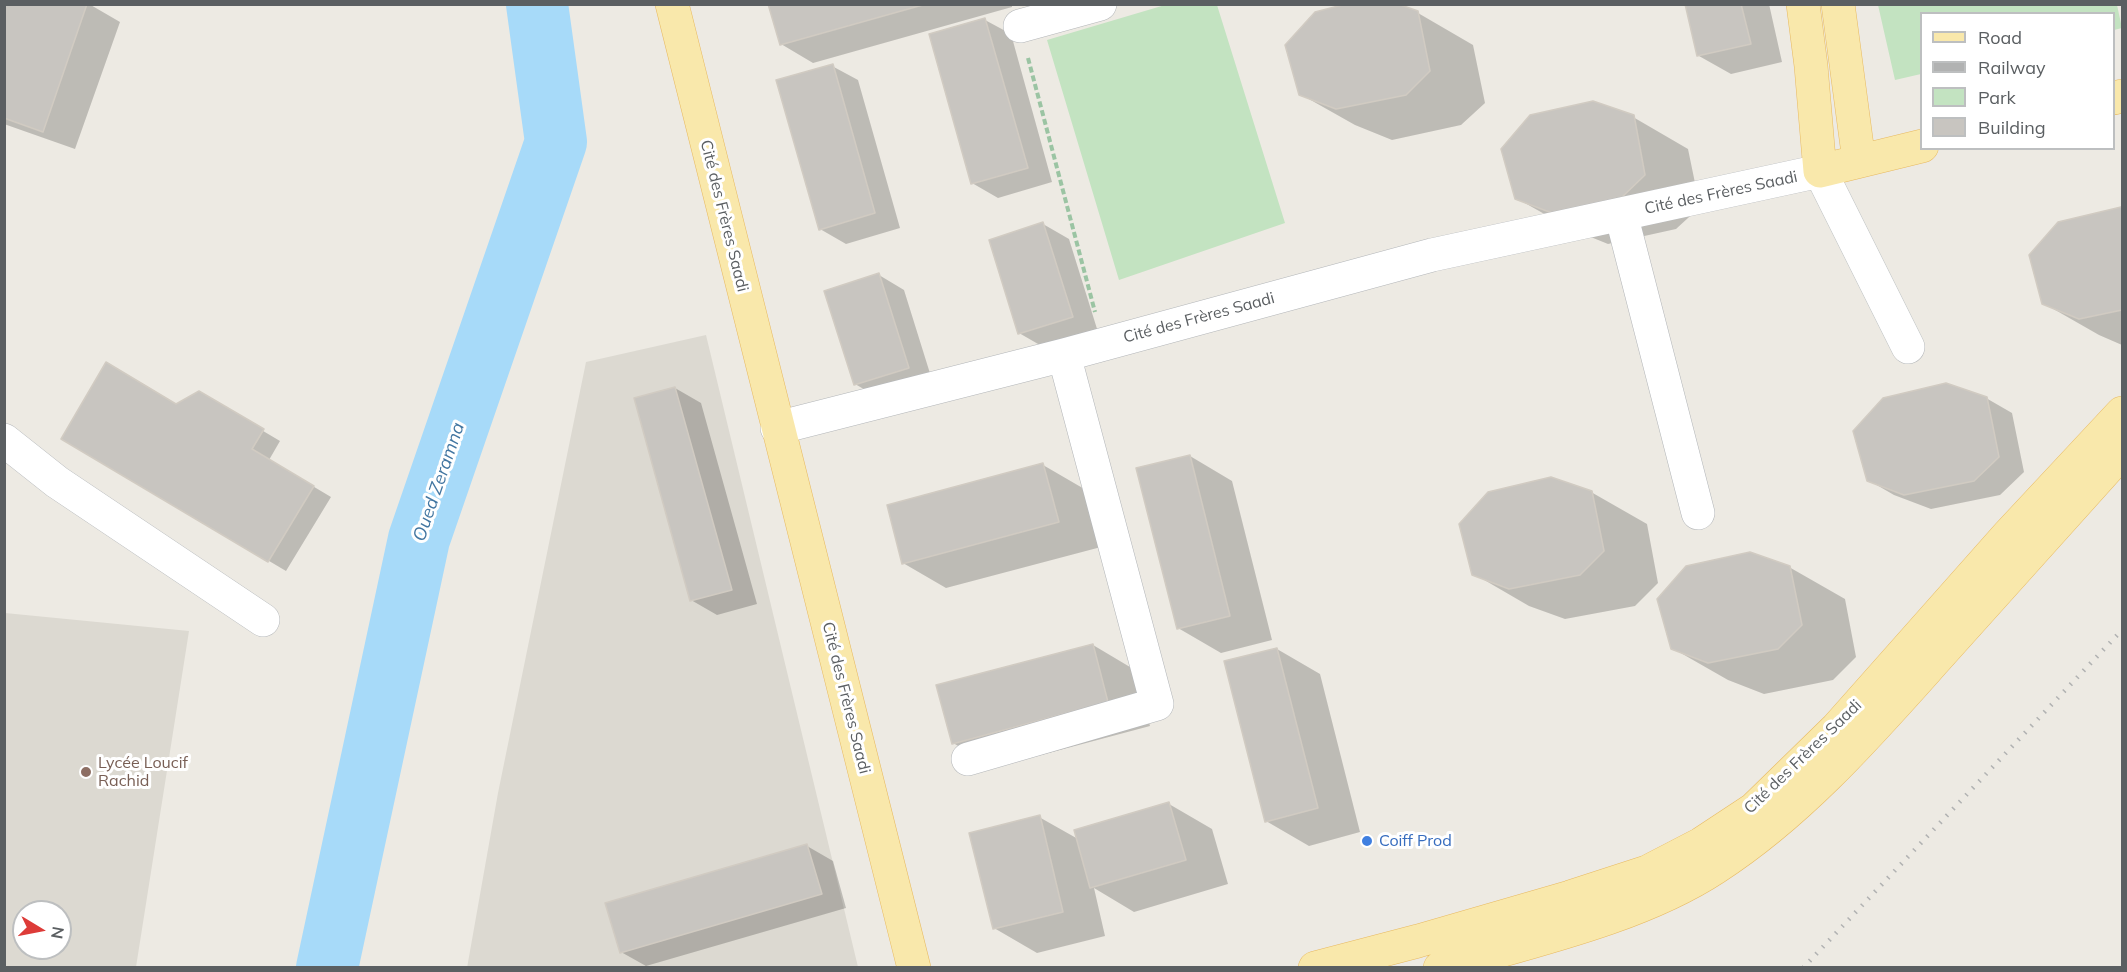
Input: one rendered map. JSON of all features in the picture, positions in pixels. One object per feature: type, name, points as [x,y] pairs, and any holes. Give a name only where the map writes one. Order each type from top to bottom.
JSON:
[{"type":"main road","name":"Cité des Frères Saadi","points":[[672,4],[914,968]]},
{"type":"main road","name":"Cité des Frères Saadi","points":[[1803,4],[1820,171],[1920,146]]},
{"type":"main road","points":[[1838,4],[1859,161]]},
{"type":"main road","name":"Cité des Frères Saadi","points":[[1315,968],[1570,897],[1647,872],[1701,844],[1754,809],[1837,728],[2009,534],[2122,413]]},
{"type":"main road","name":"Cité des Frères Saadi","points":[[1440,968],[1484,961],[1660,898],[1715,869],[1769,829],[1858,746],[2122,452]]},
{"type":"street","points":[[1020,26],[1100,4]]},
{"type":"street","name":"Cité des Frères Saadi","points":[[777,428],[1064,355],[1432,255],[1820,171],[1908,347]]},
{"type":"street","name":"Cité des Frères Saadi","points":[[1621,214],[1698,513]]},
{"type":"street","points":[[968,759],[1157,704],[1064,355]]},
{"type":"street","points":[[4,440],[57,482],[263,620]]},
{"type":"path","points":[[1020,26],[1104,344]]},
{"type":"shaded area","points":[[706,335],[858,967],[467,968],[498,793],[586,362]]},
{"type":"shaded area","name":"Lycée Loucif Rachid","points":[[5,613],[189,631],[136,967],[5,967]]},
{"type":"green space","points":[[1165,5],[1217,5],[1285,223],[1119,280],[1047,40]]},
{"type":"green space","points":[[1878,5],[2117,5],[2122,28],[2115,30],[2115,12],[1920,12],[1920,74],[1895,80]]},
{"type":"building","points":[[4,4],[87,4],[43,132],[4,118]]},
{"type":"building","points":[[768,4],[926,4],[780,45]]},
{"type":"building","points":[[1346,4],[1398,4],[1418,11],[1430,71],[1406,95],[1336,109],[1299,95],[1285,45],[1315,12]]},
{"type":"building","points":[[1685,4],[1741,4],[1751,44],[1697,56]]},
{"type":"building","points":[[985,18],[1028,168],[971,184],[929,34]]},
{"type":"building","points":[[833,64],[875,213],[819,230],[776,80]]},
{"type":"building","points":[[1593,101],[1634,115],[1645,175],[1621,198],[1552,213],[1515,199],[1501,149],[1530,115]]},
{"type":"building","points":[[2121,207],[2122,310],[2079,319],[2042,304],[2029,255],[2058,222]]},
{"type":"building","points":[[1043,222],[1073,317],[1018,334],[989,240]]},
{"type":"building","points":[[879,273],[909,368],[854,385],[824,291]]},
{"type":"building","points":[[106,362],[176,404],[199,391],[264,429],[252,449],[314,486],[268,562],[61,439]]},
{"type":"building","points":[[1946,383],[1987,397],[1999,457],[1974,481],[1904,495],[1867,481],[1853,431],[1883,398]]},
{"type":"building","points":[[675,387],[732,590],[690,601],[634,398]]},
{"type":"building","points":[[1190,455],[1230,616],[1177,629],[1136,468]]},
{"type":"building","points":[[1043,463],[1059,522],[902,564],[887,505]]},
{"type":"building","points":[[1551,477],[1592,491],[1604,551],[1580,575],[1509,589],[1472,575],[1459,524],[1488,492]]},
{"type":"building","points":[[1750,552],[1790,566],[1802,625],[1778,649],[1708,663],[1671,649],[1657,599],[1686,566]]},
{"type":"building","points":[[1093,644],[1108,702],[952,744],[936,685]]},
{"type":"building","points":[[1277,648],[1318,808],[1265,822],[1224,661]]},
{"type":"building","points":[[1169,802],[1186,860],[1090,888],[1074,830]]},
{"type":"building","points":[[1040,815],[1063,912],[993,929],[969,833]]},
{"type":"building","points":[[807,844],[822,894],[620,953],[605,903]]},
{"type":"waterway","name":"Oued Zeramna","points":[[327,968],[419,539],[556,142],[537,4]]},
{"type":"railway","points":[[1803,968],[2122,630]]},
{"type":"place","name":"Lycée Loucif Rachid","points":[[86,772]]},
{"type":"place","name":"Coiff Prod","points":[[1367,841]]}]
